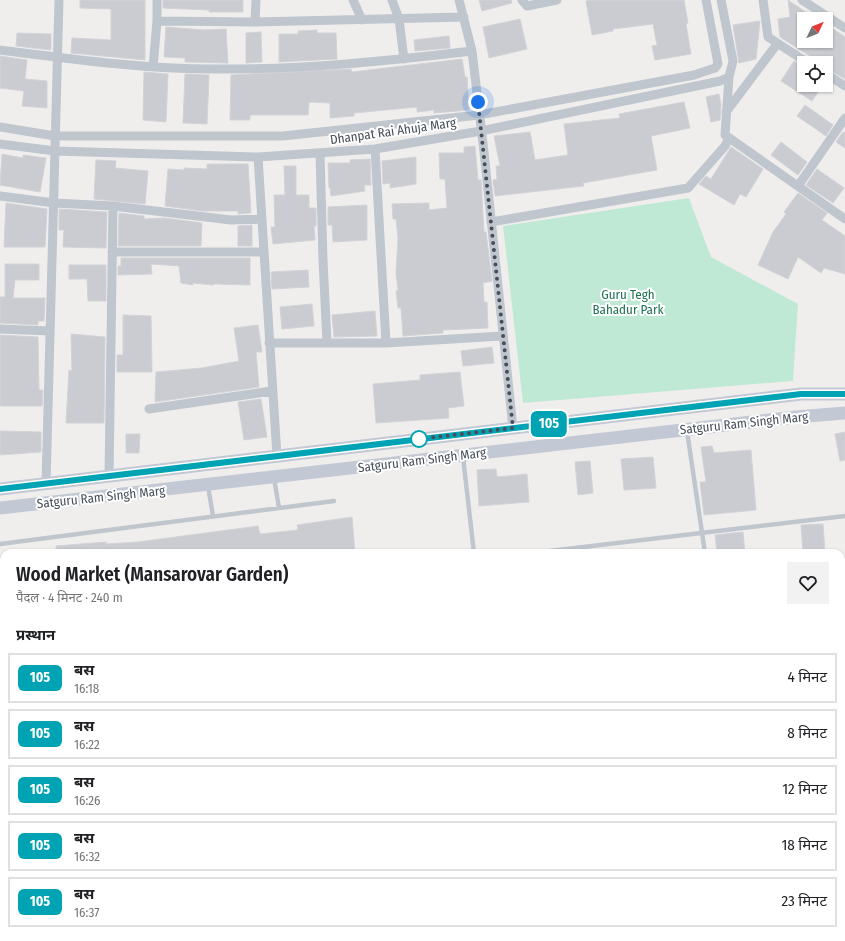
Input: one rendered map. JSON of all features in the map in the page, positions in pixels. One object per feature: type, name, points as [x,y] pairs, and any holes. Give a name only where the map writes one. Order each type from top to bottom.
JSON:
[{"type":"main road","name":"Satguru Ram Singh Marg","points":[[0,489],[801,394],[845,394]]},
{"type":"main road","name":"Satguru Ram Singh Marg","points":[[0,508],[687,429],[845,413]]},
{"type":"street","points":[[46,484],[59,0]]},
{"type":"street","points":[[153,67],[157,21],[157,0]]},
{"type":"street","points":[[254,22],[256,0]]},
{"type":"street","points":[[353,0],[362,20]]},
{"type":"street","points":[[392,0],[399,19],[404,59]]},
{"type":"street","points":[[459,0],[472,51],[513,428]]},
{"type":"street","points":[[522,0],[527,6],[557,0]]},
{"type":"street","points":[[706,0],[718,64],[716,68],[729,77]]},
{"type":"street","points":[[721,0],[733,61],[729,77],[725,113],[725,135],[845,219]]},
{"type":"street","points":[[763,0],[767,34],[771,40],[797,56]]},
{"type":"street","points":[[802,0],[845,28]]},
{"type":"street","points":[[157,21],[254,22],[464,17]]},
{"type":"street","points":[[725,113],[777,44]]},
{"type":"street","points":[[0,50],[58,58],[153,67],[215,69],[273,68],[404,59],[472,51]]},
{"type":"street","name":"Dhanpat Rai Ahuja Marg","points":[[0,127],[56,136],[283,136],[479,115],[694,74],[716,68]]},
{"type":"street","name":"Dhanpat Rai Ahuja Marg","points":[[0,144],[55,151],[258,158],[375,149],[481,131],[720,81],[729,77]]},
{"type":"street","points":[[833,78],[845,86]]},
{"type":"street","points":[[798,186],[845,118]]},
{"type":"street","points":[[491,222],[688,188],[725,146],[729,138]]},
{"type":"street","points":[[375,149],[386,343]]},
{"type":"street","points":[[320,154],[322,260],[327,342]]},
{"type":"street","points":[[258,158],[277,456]]},
{"type":"street","points":[[0,196],[54,203],[113,206],[231,220],[262,219]]},
{"type":"street","points":[[109,476],[113,206]]},
{"type":"street","points":[[112,252],[264,252]]},
{"type":"street","points":[[0,329],[50,331]]},
{"type":"street","points":[[270,343],[386,343],[502,336]]},
{"type":"street","points":[[149,409],[272,391]]},
{"type":"lane","points":[[687,429],[704,549]]},
{"type":"lane","points":[[463,455],[474,549]]},
{"type":"lane","points":[[274,477],[279,508]]},
{"type":"lane","points":[[208,484],[213,516]]},
{"type":"lane","points":[[0,544],[334,501]]},
{"type":"lane","points":[[566,549],[845,516]]},
{"type":"green space","name":"Guru Tegh Bahadur Park","points":[[689,198],[711,257],[798,304],[793,381],[523,403],[503,226]]},
{"type":"building","points":[[80,0],[145,0],[145,60],[71,53],[72,38],[111,40],[111,9],[80,8]]},
{"type":"building","points":[[163,0],[243,0],[243,12],[209,12],[209,10],[163,8]]},
{"type":"building","points":[[479,0],[511,0],[512,3],[482,11]]},
{"type":"building","points":[[684,0],[691,54],[655,60],[652,46],[657,45],[653,24],[613,29],[613,31],[592,35],[586,1]]},
{"type":"building","points":[[788,0],[806,12],[797,12],[797,48],[780,37],[778,19],[790,17]]},
{"type":"building","points":[[520,19],[527,49],[489,58],[483,27]]},
{"type":"building","points":[[760,21],[756,59],[739,63],[733,25]]},
{"type":"building","points":[[166,27],[204,30],[226,29],[228,63],[185,62],[185,58],[164,57]]},
{"type":"building","points":[[833,29],[845,37],[845,79],[833,72],[833,56],[810,56],[797,48],[833,48]]},
{"type":"building","points":[[317,30],[317,33],[336,33],[337,59],[279,62],[279,34],[298,34],[298,31]]},
{"type":"building","points":[[261,32],[262,62],[246,63],[246,33]]},
{"type":"building","points":[[17,33],[51,34],[51,50],[16,46]]},
{"type":"building","points":[[449,36],[450,48],[415,51],[414,40]]},
{"type":"building","points":[[0,56],[27,60],[25,79],[47,81],[47,108],[22,106],[24,91],[0,88]]},
{"type":"building","points":[[462,59],[465,77],[467,77],[469,110],[434,113],[434,110],[417,112],[417,107],[354,113],[354,116],[330,118],[330,103],[309,102],[308,115],[250,115],[250,120],[230,120],[231,75],[351,69],[352,72]]},
{"type":"building","points":[[794,61],[797,63],[797,91],[781,81]]},
{"type":"building","points":[[144,72],[168,74],[166,122],[143,120]]},
{"type":"building","points":[[185,74],[209,75],[207,124],[183,123]]},
{"type":"building","points":[[798,92],[818,92],[812,101]]},
{"type":"building","points":[[719,94],[721,105],[720,120],[711,122],[706,97]]},
{"type":"building","points":[[684,102],[690,128],[651,136],[657,170],[583,183],[584,186],[495,196],[493,180],[497,179],[496,166],[500,166],[494,136],[530,132],[535,160],[568,155],[564,124],[620,118],[619,114]]},
{"type":"building","points":[[805,105],[833,125],[826,136],[797,116]]},
{"type":"building","points":[[843,132],[845,133],[845,148],[836,142]]},
{"type":"building","points":[[781,142],[807,162],[798,175],[771,155]]},
{"type":"building","points":[[475,146],[478,180],[481,180],[484,232],[486,232],[492,281],[483,283],[484,302],[487,302],[488,328],[443,330],[443,333],[403,336],[401,308],[398,308],[396,291],[398,290],[396,273],[398,237],[396,219],[393,219],[392,204],[429,203],[429,210],[447,208],[445,179],[440,179],[439,153],[464,153],[464,147]]},
{"type":"building","points":[[731,147],[763,169],[746,197],[740,194],[734,205],[699,184],[706,176],[711,179]]},
{"type":"building","points":[[2,154],[23,158],[23,155],[46,158],[40,192],[0,185]]},
{"type":"building","points":[[416,157],[416,184],[390,188],[390,183],[383,184],[382,161]]},
{"type":"building","points":[[370,159],[371,185],[364,185],[365,191],[331,196],[329,188],[328,163],[350,163],[350,160]]},
{"type":"building","points":[[96,160],[116,161],[115,168],[148,171],[145,204],[94,199]]},
{"type":"building","points":[[207,164],[248,164],[251,213],[238,214],[238,211],[202,211],[165,206],[168,169],[207,169]]},
{"type":"building","points":[[284,166],[296,166],[296,195],[309,195],[309,208],[316,208],[316,226],[314,226],[315,240],[273,244],[271,227],[275,227],[274,195],[285,195]]},
{"type":"building","points":[[817,169],[844,188],[833,203],[806,185]]},
{"type":"building","points":[[798,193],[827,213],[822,220],[845,236],[845,274],[824,268],[821,273],[798,257],[788,279],[758,265],[773,232],[786,214],[784,212]]},
{"type":"building","points":[[6,203],[47,209],[45,247],[4,247]]},
{"type":"building","points":[[367,205],[367,240],[333,242],[332,225],[328,225],[328,207]]},
{"type":"building","points":[[59,209],[107,212],[106,248],[63,247],[64,230],[59,230]]},
{"type":"building","points":[[119,213],[144,216],[144,219],[164,218],[202,223],[201,246],[118,246]]},
{"type":"building","points":[[252,225],[252,246],[238,246],[238,226]]},
{"type":"building","points":[[121,258],[250,258],[250,285],[213,285],[193,283],[193,285],[181,283],[179,266],[151,264],[152,274],[118,275],[118,266],[121,266]]},
{"type":"building","points":[[5,264],[39,264],[39,280],[15,280],[13,298],[45,298],[44,321],[38,321],[38,325],[0,323],[0,297],[5,297]]},
{"type":"building","points":[[69,265],[106,265],[106,301],[88,301],[87,279],[69,279]]},
{"type":"building","points":[[308,270],[309,287],[272,289],[271,272]]},
{"type":"building","points":[[312,304],[314,326],[282,329],[280,307]]},
{"type":"building","points":[[375,311],[377,336],[334,337],[332,315]]},
{"type":"building","points":[[123,315],[151,316],[152,372],[117,372],[117,355],[123,355]]},
{"type":"building","points":[[258,325],[262,352],[256,352],[259,387],[155,402],[156,372],[202,368],[239,361],[234,328]]},
{"type":"building","points":[[71,334],[105,337],[104,423],[66,423],[69,370],[72,371]]},
{"type":"building","points":[[0,335],[38,337],[39,390],[43,390],[42,406],[0,406]]},
{"type":"building","points":[[492,347],[494,363],[463,366],[461,351]]},
{"type":"building","points":[[460,372],[464,406],[448,408],[449,418],[376,423],[373,384],[420,380],[420,375]]},
{"type":"building","points":[[261,399],[267,437],[244,440],[238,402]]},
{"type":"building","points":[[0,431],[41,432],[41,452],[0,455]]},
{"type":"building","points":[[845,432],[845,460],[840,461],[835,434]]},
{"type":"building","points":[[126,434],[140,434],[139,453],[126,453]]},
{"type":"building","points":[[712,446],[714,453],[751,450],[756,510],[704,515],[700,482],[706,482],[701,447]]},
{"type":"building","points":[[653,457],[656,488],[624,490],[621,459]]},
{"type":"building","points":[[590,461],[593,493],[578,495],[575,462]]},
{"type":"building","points":[[496,469],[497,477],[527,474],[529,502],[479,506],[477,470]]},
{"type":"building","points":[[352,517],[355,549],[56,549],[56,546],[106,542],[106,544],[138,542],[258,526],[260,534],[298,530],[297,525]]},
{"type":"building","points":[[823,524],[825,549],[803,549],[801,525]]},
{"type":"building","points":[[743,532],[745,549],[717,549],[715,535]]},
{"type":"bus line","name":"105","points":[[0,489],[801,394],[845,394]]},
{"type":"route","points":[[419,439],[513,428],[478,102]]}]
